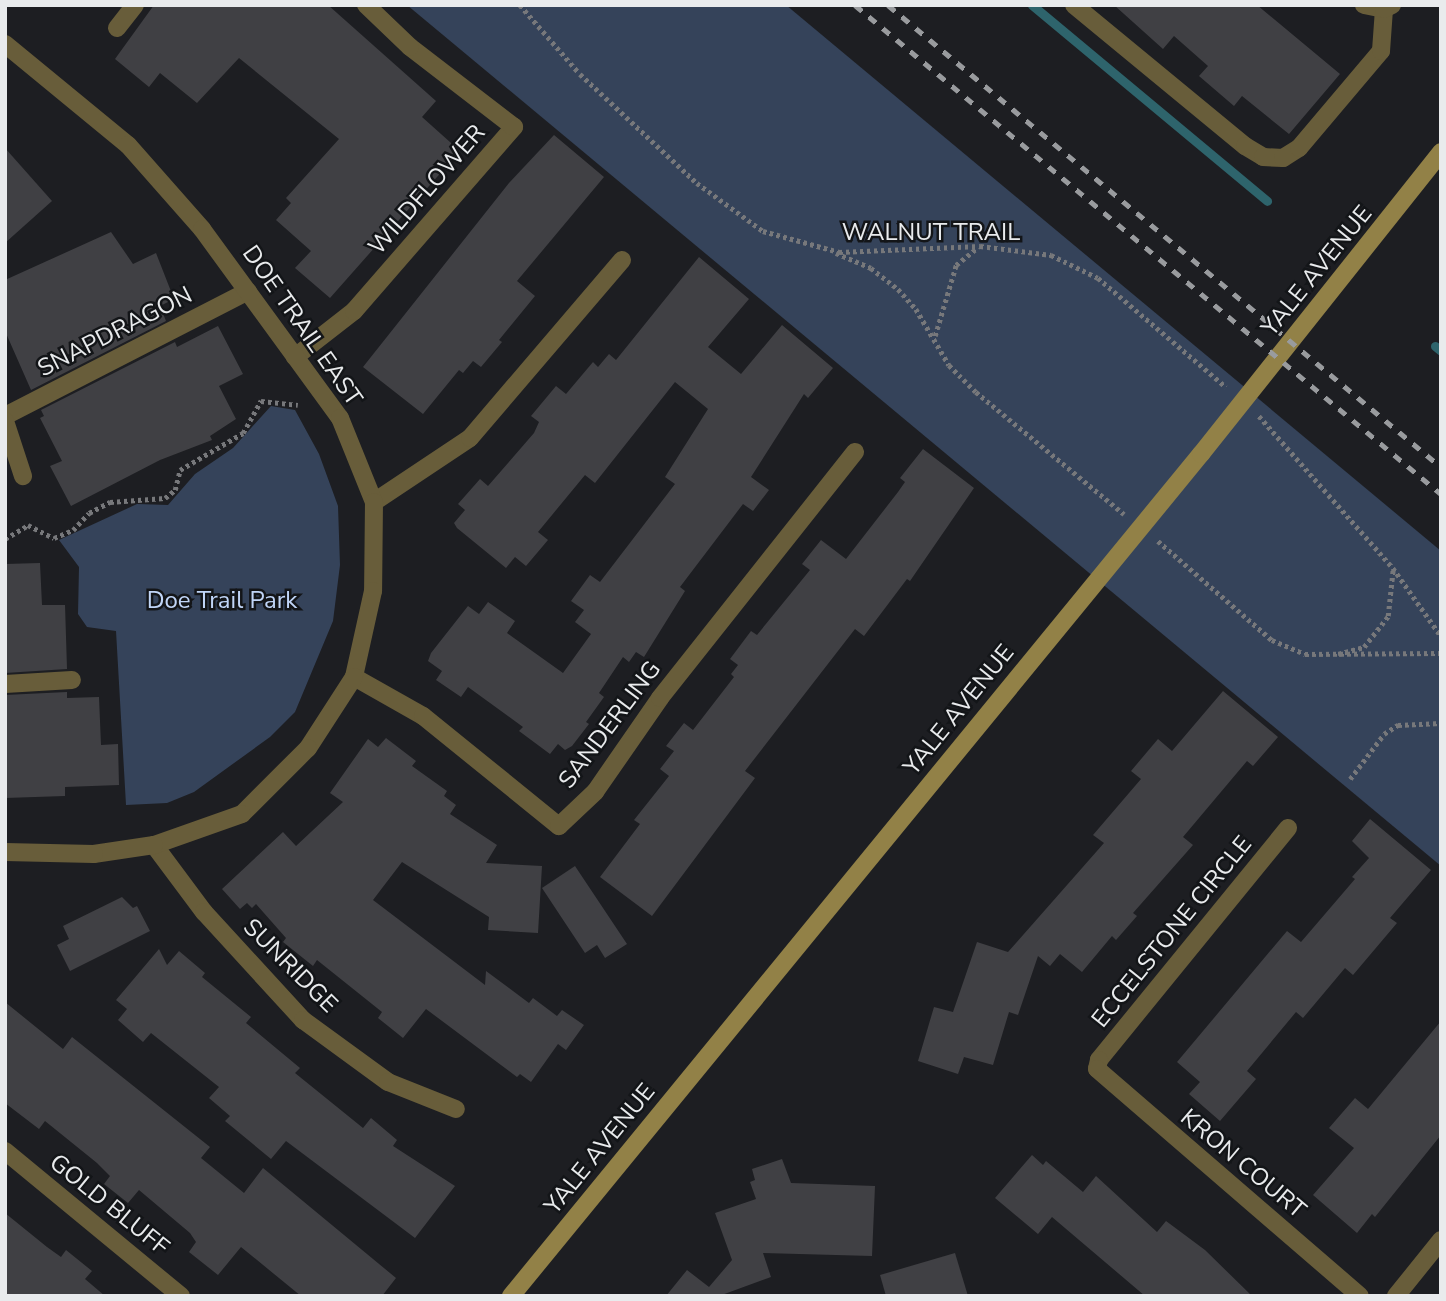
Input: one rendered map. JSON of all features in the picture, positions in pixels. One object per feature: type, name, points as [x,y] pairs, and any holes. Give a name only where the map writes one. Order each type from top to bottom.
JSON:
[{"type":"main road","name":"YALE AVENUE","points":[[510,1296],[1366,252],[1441,152]]},
{"type":"street","points":[[117,28],[135,5]]},
{"type":"street","name":"WILDFLOWER","points":[[295,357],[354,311],[514,127],[410,47],[366,5]]},
{"type":"street","points":[[1074,5],[1245,146],[1263,157],[1283,158],[1299,148],[1381,51],[1388,7],[1364,5]]},
{"type":"street","name":"DOE TRAIL EAST","points":[[5,44],[128,145],[202,229],[340,418],[374,502],[373,591],[354,677],[308,748],[242,814],[154,845],[94,854],[5,852]]},
{"type":"street","points":[[374,502],[470,438],[622,260]]},
{"type":"street","name":"SNAPDRAGON","points":[[23,476],[5,419],[248,291]]},
{"type":"street","name":"SANDERLING","points":[[354,677],[423,716],[559,826],[595,792],[660,698],[855,452]]},
{"type":"street","points":[[5,684],[72,680]]},
{"type":"street","name":"ECCELSTONE CIRCLE","points":[[1097,1069],[1099,1060],[1288,828]]},
{"type":"street","name":"SUNRIDGE","points":[[154,845],[204,912],[303,1020],[388,1082],[456,1109]]},
{"type":"street","name":"KRON COURT","points":[[1097,1069],[1360,1296]]},
{"type":"street","name":"GOLD BLUFF","points":[[5,1151],[181,1296]]},
{"type":"street","points":[[1396,1296],[1441,1240]]},
{"type":"path","name":"WALNUT TRAIL","points":[[520,5],[579,74],[697,183],[764,231],[829,250],[981,246],[1051,255],[1098,278],[1229,390]]},
{"type":"path","points":[[935,337],[956,265],[981,246]]},
{"type":"path","points":[[829,250],[871,268],[898,289],[935,337],[949,365],[976,392],[1116,508]]},
{"type":"path","points":[[5,540],[28,525],[54,538],[73,530],[89,513],[110,502],[165,498],[175,490],[180,470],[243,433],[261,401],[298,405]]},
{"type":"path","points":[[1248,407],[1277,432],[1393,568],[1441,636]]},
{"type":"path","points":[[1140,527],[1272,640],[1304,654],[1330,656],[1441,653]]},
{"type":"path","points":[[1330,656],[1364,648],[1388,616],[1393,568]]},
{"type":"path","points":[[1350,779],[1384,734],[1398,724],[1441,723]]},
{"type":"green space","points":[[407,5],[786,5],[1441,551],[1441,866]]},
{"type":"green space","name":"Doe Trail Park","points":[[271,406],[295,410],[319,454],[338,506],[340,565],[333,621],[295,712],[270,737],[194,792],[167,803],[126,805],[116,631],[87,627],[78,614],[79,567],[59,540],[137,504],[168,505],[195,474],[233,448]]},
{"type":"building","points":[[154,5],[328,5],[436,101],[422,117],[460,151],[330,298],[295,268],[311,251],[276,220],[291,203],[286,198],[339,139],[239,58],[197,103],[160,73],[149,87],[115,59]]},
{"type":"building","points":[[1114,5],[1257,5],[1340,74],[1289,134],[1242,96],[1234,106],[1199,76],[1208,66],[1174,36],[1163,49]]},
{"type":"building","points":[[554,135],[604,177],[517,281],[535,296],[499,340],[502,342],[481,367],[473,361],[463,373],[459,370],[423,414],[363,367],[509,183]]},
{"type":"building","points":[[5,148],[52,201],[5,243]]},
{"type":"building","points":[[111,232],[133,264],[156,253],[174,299],[160,306],[166,321],[31,390],[5,331],[5,280]]},
{"type":"building","points":[[699,257],[749,299],[708,347],[741,374],[782,325],[833,368],[808,398],[804,394],[751,477],[769,490],[753,511],[743,504],[680,587],[685,591],[644,657],[636,652],[629,662],[623,657],[599,693],[604,697],[586,722],[589,724],[572,746],[565,750],[558,744],[550,754],[519,731],[523,727],[468,687],[461,697],[436,680],[442,671],[428,661],[431,653],[468,606],[479,614],[488,602],[515,621],[507,633],[563,673],[591,634],[575,622],[584,610],[571,601],[590,575],[600,582],[675,484],[665,477],[708,409],[675,382],[595,483],[585,475],[538,532],[548,540],[526,566],[515,557],[506,568],[457,528],[454,523],[465,510],[458,504],[480,479],[488,486],[534,433],[539,422],[531,416],[556,386],[566,394],[593,362],[598,367],[609,354],[616,360]]},
{"type":"building","points":[[218,326],[243,374],[219,386],[236,419],[210,436],[212,440],[160,460],[71,506],[50,466],[62,461],[40,418],[44,416],[41,410],[175,342],[177,347]]},
{"type":"building","points":[[923,449],[974,488],[910,581],[907,579],[864,636],[855,629],[745,771],[755,778],[652,916],[600,877],[640,824],[634,820],[669,776],[660,769],[674,751],[666,746],[684,723],[693,730],[734,677],[731,674],[738,665],[730,659],[751,631],[757,635],[810,570],[802,564],[821,540],[846,559],[905,482],[900,478]]},
{"type":"building","points":[[40,563],[42,605],[65,605],[67,669],[5,673],[5,564]]},
{"type":"building","points":[[1223,691],[1278,737],[1253,766],[1247,761],[1183,837],[1193,845],[1133,913],[1137,916],[1116,940],[1112,936],[1082,972],[1060,954],[1050,966],[1038,956],[1018,1015],[1009,1012],[993,1065],[964,1057],[958,1074],[918,1061],[934,1007],[953,1012],[977,942],[1008,952],[1104,843],[1093,835],[1141,779],[1131,771],[1158,739],[1172,751]]},
{"type":"building","points":[[67,692],[67,698],[99,697],[101,745],[118,744],[119,785],[65,787],[65,796],[5,798],[5,695]]},
{"type":"building","points":[[386,738],[416,761],[412,766],[447,791],[444,796],[456,805],[450,814],[497,845],[486,863],[542,866],[538,933],[488,930],[489,917],[402,862],[373,900],[485,985],[486,971],[529,1003],[533,998],[557,1016],[562,1010],[584,1025],[566,1050],[558,1044],[531,1082],[520,1074],[517,1077],[426,1009],[403,1038],[378,1018],[382,1012],[317,960],[313,966],[283,942],[286,938],[256,904],[252,908],[247,903],[240,909],[222,889],[283,832],[296,846],[343,802],[330,793],[368,739],[378,747]]},
{"type":"building","points":[[1370,819],[1431,870],[1390,918],[1397,923],[1353,975],[1345,968],[1303,1018],[1296,1012],[1247,1071],[1256,1079],[1220,1121],[1189,1094],[1200,1082],[1177,1062],[1287,931],[1301,942],[1355,879],[1352,877],[1369,858],[1352,841]]},
{"type":"building","points":[[575,866],[627,944],[605,958],[597,945],[585,953],[542,888]]},
{"type":"building","points":[[122,897],[133,908],[137,906],[150,931],[70,971],[57,945],[69,939],[63,926]]},
{"type":"building","points":[[159,949],[167,965],[179,951],[205,973],[202,977],[251,1017],[246,1023],[300,1068],[295,1073],[363,1128],[371,1118],[397,1140],[393,1146],[455,1186],[415,1238],[286,1141],[271,1159],[225,1121],[230,1116],[209,1098],[219,1087],[151,1033],[143,1042],[118,1020],[127,1009],[116,1000]]},
{"type":"building","points":[[5,1002],[63,1049],[72,1037],[210,1147],[201,1158],[244,1193],[263,1168],[396,1278],[382,1296],[301,1296],[241,1247],[218,1275],[189,1252],[196,1242],[190,1233],[139,1190],[128,1203],[104,1184],[110,1176],[97,1163],[45,1121],[39,1129],[5,1103]]},
{"type":"building","points":[[1441,1021],[1441,1135],[1375,1217],[1372,1214],[1357,1233],[1313,1195],[1354,1148],[1329,1128],[1355,1098],[1368,1109]]},
{"type":"building","points":[[1032,1155],[1043,1165],[1046,1161],[1083,1192],[1096,1176],[1157,1232],[1166,1221],[1205,1250],[1252,1296],[1145,1296],[1052,1217],[1038,1234],[995,1198]]},
{"type":"building","points":[[782,1159],[791,1183],[875,1186],[872,1256],[763,1253],[771,1277],[719,1296],[666,1296],[687,1270],[709,1287],[732,1260],[715,1213],[756,1199],[750,1182],[755,1180],[752,1169]]},
{"type":"building","points":[[5,1213],[61,1257],[66,1250],[92,1271],[85,1279],[105,1296],[5,1296]]},
{"type":"building","points":[[955,1253],[968,1296],[886,1296],[880,1275]]},
{"type":"waterway","points":[[1032,5],[1267,201]]},
{"type":"waterway","points":[[1435,346],[1441,351]]},
{"type":"railway","points":[[855,5],[1441,494]]},
{"type":"railway","points":[[888,5],[1441,467]]}]
